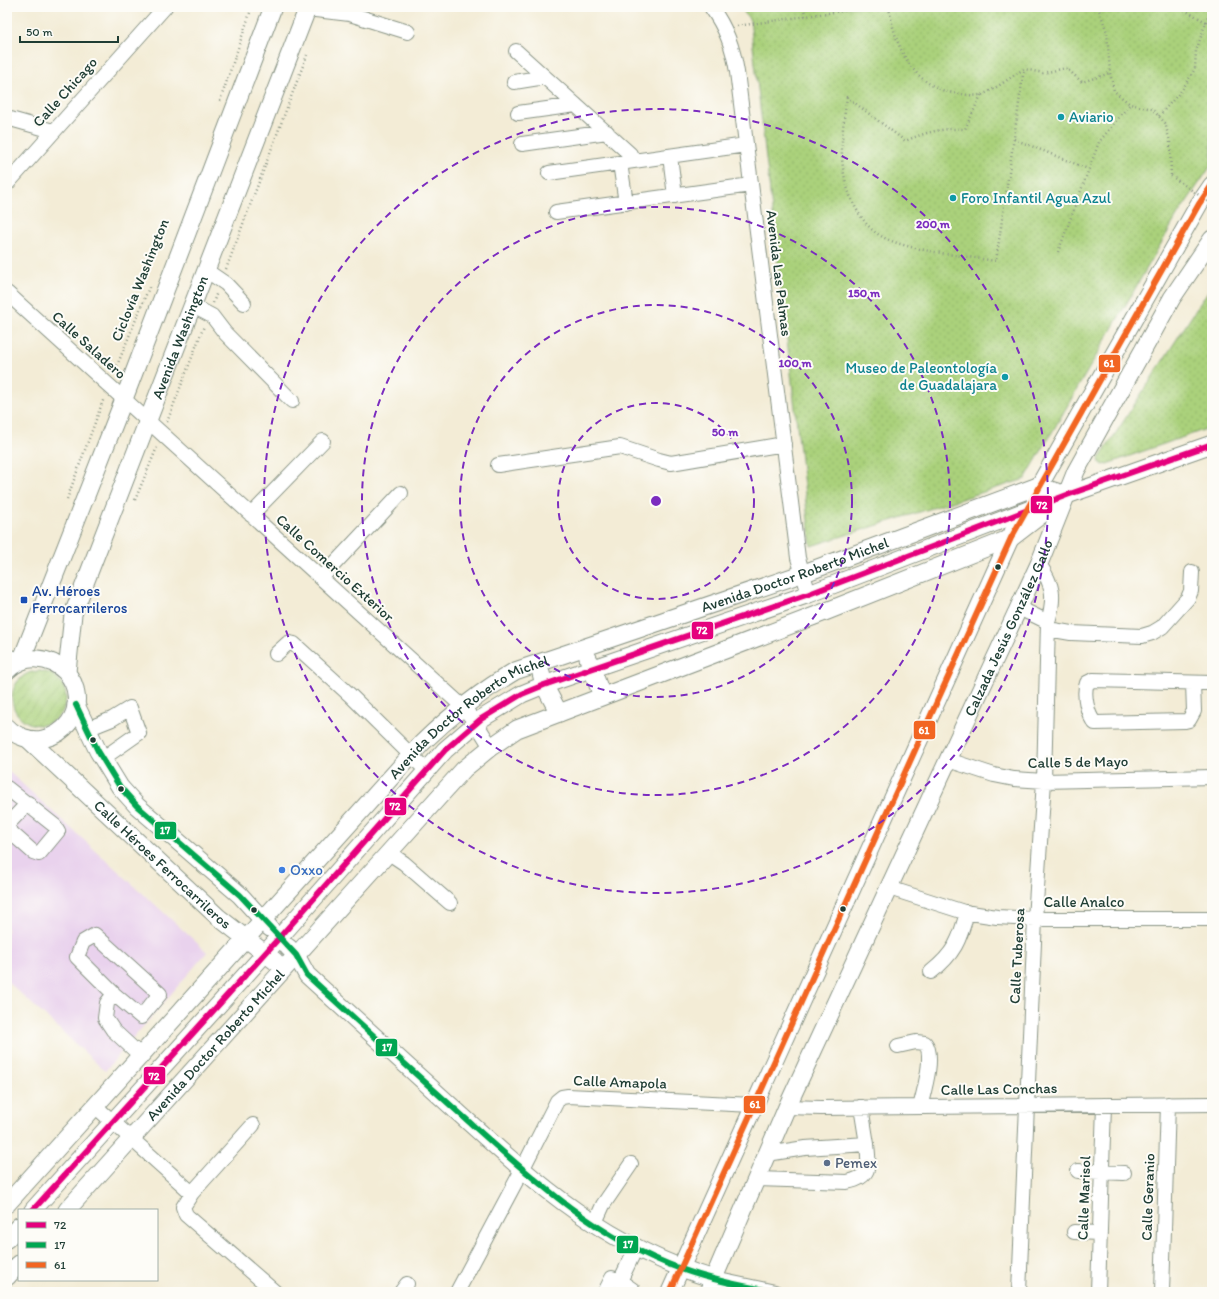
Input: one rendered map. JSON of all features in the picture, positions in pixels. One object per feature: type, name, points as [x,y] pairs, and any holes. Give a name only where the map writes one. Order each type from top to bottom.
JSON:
[{"type":"main road","name":"Avenida Washington","points":[[14,660],[32,629],[124,399],[273,7]]},
{"type":"main road","name":"Avenida Washington","points":[[67,672],[74,614],[308,8]]},
{"type":"main road","points":[[670,1292],[1011,538],[1038,486],[1199,204],[1212,185]]},
{"type":"main road","name":"Calzada Jesús González Gallo","points":[[711,1285],[787,1107],[1039,564],[1076,471],[1168,305],[1212,239]]},
{"type":"main road","name":"Avenida Doctor Roberto Michel","points":[[34,1209],[280,938],[429,767],[461,734],[476,723],[522,694],[544,685],[810,594],[1024,513],[1067,495],[1212,444]]},
{"type":"main road","points":[[1038,486],[1067,495]]},
{"type":"main road","name":"Avenida Doctor Roberto Michel","points":[[7,1204],[410,756],[462,706],[487,688],[515,671],[585,649],[802,574],[1038,486]]},
{"type":"main road","name":"Avenida Doctor Roberto Michel","points":[[73,1204],[464,769],[491,747],[517,729],[1011,538],[1067,495]]},
{"type":"main road","points":[[746,616],[755,638]]},
{"type":"main road","points":[[585,649],[602,696]]},
{"type":"main road","points":[[7,672],[14,660],[33,658],[46,660],[57,664],[67,672],[73,682],[76,693],[76,704],[72,717],[65,728],[54,736],[41,739],[28,739]]},
{"type":"main road","points":[[539,664],[544,685],[559,713]]},
{"type":"main road","name":"Calle Héroes Ferrocarrileros","points":[[76,704],[102,759],[120,787],[137,806],[240,895],[280,938],[290,962]]},
{"type":"main road","name":"Calle Héroes Ferrocarrileros","points":[[7,726],[18,735],[28,739],[218,917],[265,954],[290,962],[307,975],[522,1170],[594,1225],[636,1248],[711,1285]]},
{"type":"main road","points":[[429,767],[453,782]]},
{"type":"main road","points":[[359,813],[409,790],[432,806]]},
{"type":"main road","points":[[342,868],[361,884]]},
{"type":"main road","points":[[315,897],[334,913]]},
{"type":"main road","points":[[241,981],[259,997]]},
{"type":"main road","points":[[59,1182],[73,1204]]},
{"type":"main road","points":[[7,1239],[18,1227]]},
{"type":"main road","points":[[7,1277],[18,1265]]},
{"type":"street","name":"Calle Chicago","points":[[7,184],[166,7]]},
{"type":"street","name":"Avenida Las Palmas","points":[[712,7],[725,27],[734,52],[798,558],[802,574],[810,594]]},
{"type":"street","points":[[308,8],[350,14],[408,32]]},
{"type":"street","points":[[516,51],[630,154],[626,162],[626,203]]},
{"type":"street","points":[[514,82],[545,77]]},
{"type":"street","points":[[518,113],[576,105]]},
{"type":"street","points":[[7,118],[53,131]]},
{"type":"street","points":[[522,144],[606,132]]},
{"type":"street","points":[[549,173],[746,145]]},
{"type":"street","points":[[670,156],[675,196]]},
{"type":"street","points":[[556,212],[751,185]]},
{"type":"street","points":[[207,271],[226,284],[244,303]]},
{"type":"street","name":"Calle Saladero","points":[[7,293],[148,422]]},
{"type":"street","points":[[193,306],[212,316],[225,333],[292,401]]},
{"type":"street","name":"Calle Comercio Exterior","points":[[148,422],[462,706],[476,723],[491,747]]},
{"type":"street","points":[[251,515],[323,442]]},
{"type":"street","points":[[498,465],[620,447],[671,463],[784,444]]},
{"type":"street","points":[[321,578],[401,493]]},
{"type":"street","name":"Calle Tuberosa","points":[[1019,1292],[1035,919],[1044,780],[1048,625],[1053,597],[1052,586],[1048,576],[1039,564]]},
{"type":"street","points":[[1019,608],[1048,625],[1071,633],[1134,636],[1152,633],[1162,627],[1188,598],[1191,591],[1192,572]]},
{"type":"street","points":[[276,654],[288,643],[294,644],[350,695],[410,756],[429,767]]},
{"type":"street","points":[[1193,683],[1194,711],[1189,720],[1185,721],[1095,723],[1090,715],[1085,689],[1087,683],[1093,680],[1212,683]]},
{"type":"street","points":[[87,729],[112,719],[130,708],[139,733],[102,759]]},
{"type":"street","name":"Calle 5 de Mayo","points":[[948,760],[1007,778],[1044,780],[1212,777]]},
{"type":"street","points":[[7,788],[28,803],[55,826],[58,831],[39,854],[33,852],[7,829]]},
{"type":"street","points":[[7,825],[28,803]]},
{"type":"street","points":[[389,853],[404,863],[450,903]]},
{"type":"street","name":"Calle Analco","points":[[889,888],[967,912],[997,917],[1035,919],[1212,919]]},
{"type":"street","points":[[931,972],[950,956],[963,929],[967,912]]},
{"type":"street","points":[[95,935],[160,994],[141,1017],[114,994],[77,957],[83,942],[95,935]]},
{"type":"street","points":[[114,994],[106,1003],[104,1018],[112,1030],[141,1056]]},
{"type":"street","points":[[898,1046],[916,1042],[925,1043],[929,1048],[930,1058],[920,1107]]},
{"type":"street","name":"Calle Amapola","points":[[457,1292],[557,1101],[562,1097],[568,1096],[754,1105]]},
{"type":"street","name":"Calle Geranio","points":[[1162,1292],[1168,1104]]},
{"type":"street","name":"Calle Las Conchas","points":[[787,1107],[1212,1104]]},
{"type":"street","name":"Calle Marisol","points":[[1098,1292],[1104,1105]]},
{"type":"street","points":[[95,1106],[192,1192]]},
{"type":"street","points":[[756,1179],[847,1182],[858,1180],[865,1174],[869,1166],[861,1107]]},
{"type":"street","points":[[254,1125],[192,1192],[183,1207],[186,1215],[275,1292]]},
{"type":"street","points":[[767,1154],[805,1148],[867,1144]]},
{"type":"street","points":[[594,1225],[603,1205],[631,1164]]},
{"type":"street","points":[[1078,1171],[1124,1173]]},
{"type":"street","points":[[1074,1232],[1100,1233]]},
{"type":"street","points":[[620,1281],[636,1248]]},
{"type":"street","points":[[605,1292],[612,1278],[620,1281],[633,1290],[632,1292]]},
{"type":"street","points":[[711,1285],[775,1292]]},
{"type":"path","points":[[219,105],[252,7]]},
{"type":"path","points":[[804,7],[805,16]]},
{"type":"path","points":[[725,27],[869,7]]},
{"type":"path","points":[[889,7],[892,29],[898,46],[920,77],[931,86],[947,93],[980,96]]},
{"type":"path","points":[[1098,7],[1107,32],[1110,73],[1114,91],[1130,104],[1152,109],[1165,122],[1170,142],[1171,176],[1212,204]]},
{"type":"path","points":[[1179,7],[1206,22]]},
{"type":"path","points":[[1159,116],[1182,90],[1195,69],[1196,52],[1212,8]]},
{"type":"path","points":[[1024,69],[996,261],[911,247],[881,236],[865,223],[852,200],[843,172],[842,135],[847,96],[904,141],[928,132],[946,128],[965,129],[980,96],[1024,69],[1043,73],[1066,68],[1082,82],[1110,73]]},
{"type":"path","points":[[1058,252],[1098,142],[1130,104]]},
{"type":"path","points":[[1014,139],[1088,169]]},
{"type":"path","name":"Ciclovía Washington","points":[[66,503],[108,386],[151,283]]},
{"type":"shaded area","points":[[7,770],[207,952],[105,1071],[7,981]]},
{"type":"green space","points":[[740,7],[1212,7],[1212,164],[1177,216],[1025,479],[811,546],[750,20]]},
{"type":"green space","points":[[1212,285],[1212,427],[1104,465],[1100,463],[1099,459]]},
{"type":"green space","points":[[34,671],[44,671],[58,679],[64,688],[66,698],[64,708],[58,717],[44,725],[34,725],[24,720],[17,713],[12,703],[12,693],[17,683],[24,676]]},
{"type":"transit line","name":"61","points":[[670,1292],[1011,538],[1199,204],[1212,185]]},
{"type":"transit line","name":"72","points":[[34,1209],[279,938],[445,750],[481,719],[522,694],[544,685],[809,594],[1067,495],[1212,444]]},
{"type":"transit line","name":"17","points":[[76,705],[98,751],[120,787],[137,806],[240,895],[296,955],[307,975],[535,1180],[590,1221],[619,1240],[649,1256],[681,1269],[704,1276],[775,1292]]},
{"type":"place","name":"Aviario","points":[[1061,117]]},
{"type":"place","name":"Foro Infantil Agua Azul","points":[[953,198]]},
{"type":"place","name":"Museo de Paleontología de Guadalajara","points":[[1005,377]]},
{"type":"place","name":"Av. Héroes Ferrocarrileros","points":[[24,600]]},
{"type":"place","name":"Oxxo","points":[[282,870]]},
{"type":"place","name":"Pemex","points":[[827,1163]]}]
